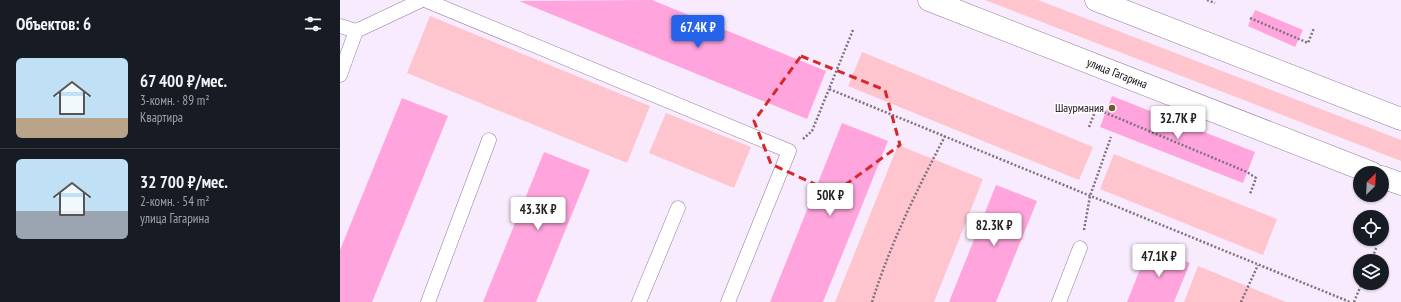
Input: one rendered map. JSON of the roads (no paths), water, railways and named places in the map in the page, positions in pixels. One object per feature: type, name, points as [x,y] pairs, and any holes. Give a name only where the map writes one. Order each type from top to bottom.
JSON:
[{"type":"main road","name":"улица Гагарина","points":[[929,0],[1354,166]]},
{"type":"main road","points":[[1096,0],[1401,119]]},
{"type":"main road","points":[[1389,180],[1401,184]]},
{"type":"lane","points":[[340,26],[356,31],[423,0],[789,151],[728,302]]},
{"type":"lane","points":[[340,75],[356,31]]},
{"type":"lane","points":[[428,302],[490,140]]},
{"type":"lane","points":[[639,302],[678,208]]},
{"type":"lane","points":[[1059,302],[1080,248]]},
{"type":"place","name":"Шаурмания","points":[[1112,108]]}]
